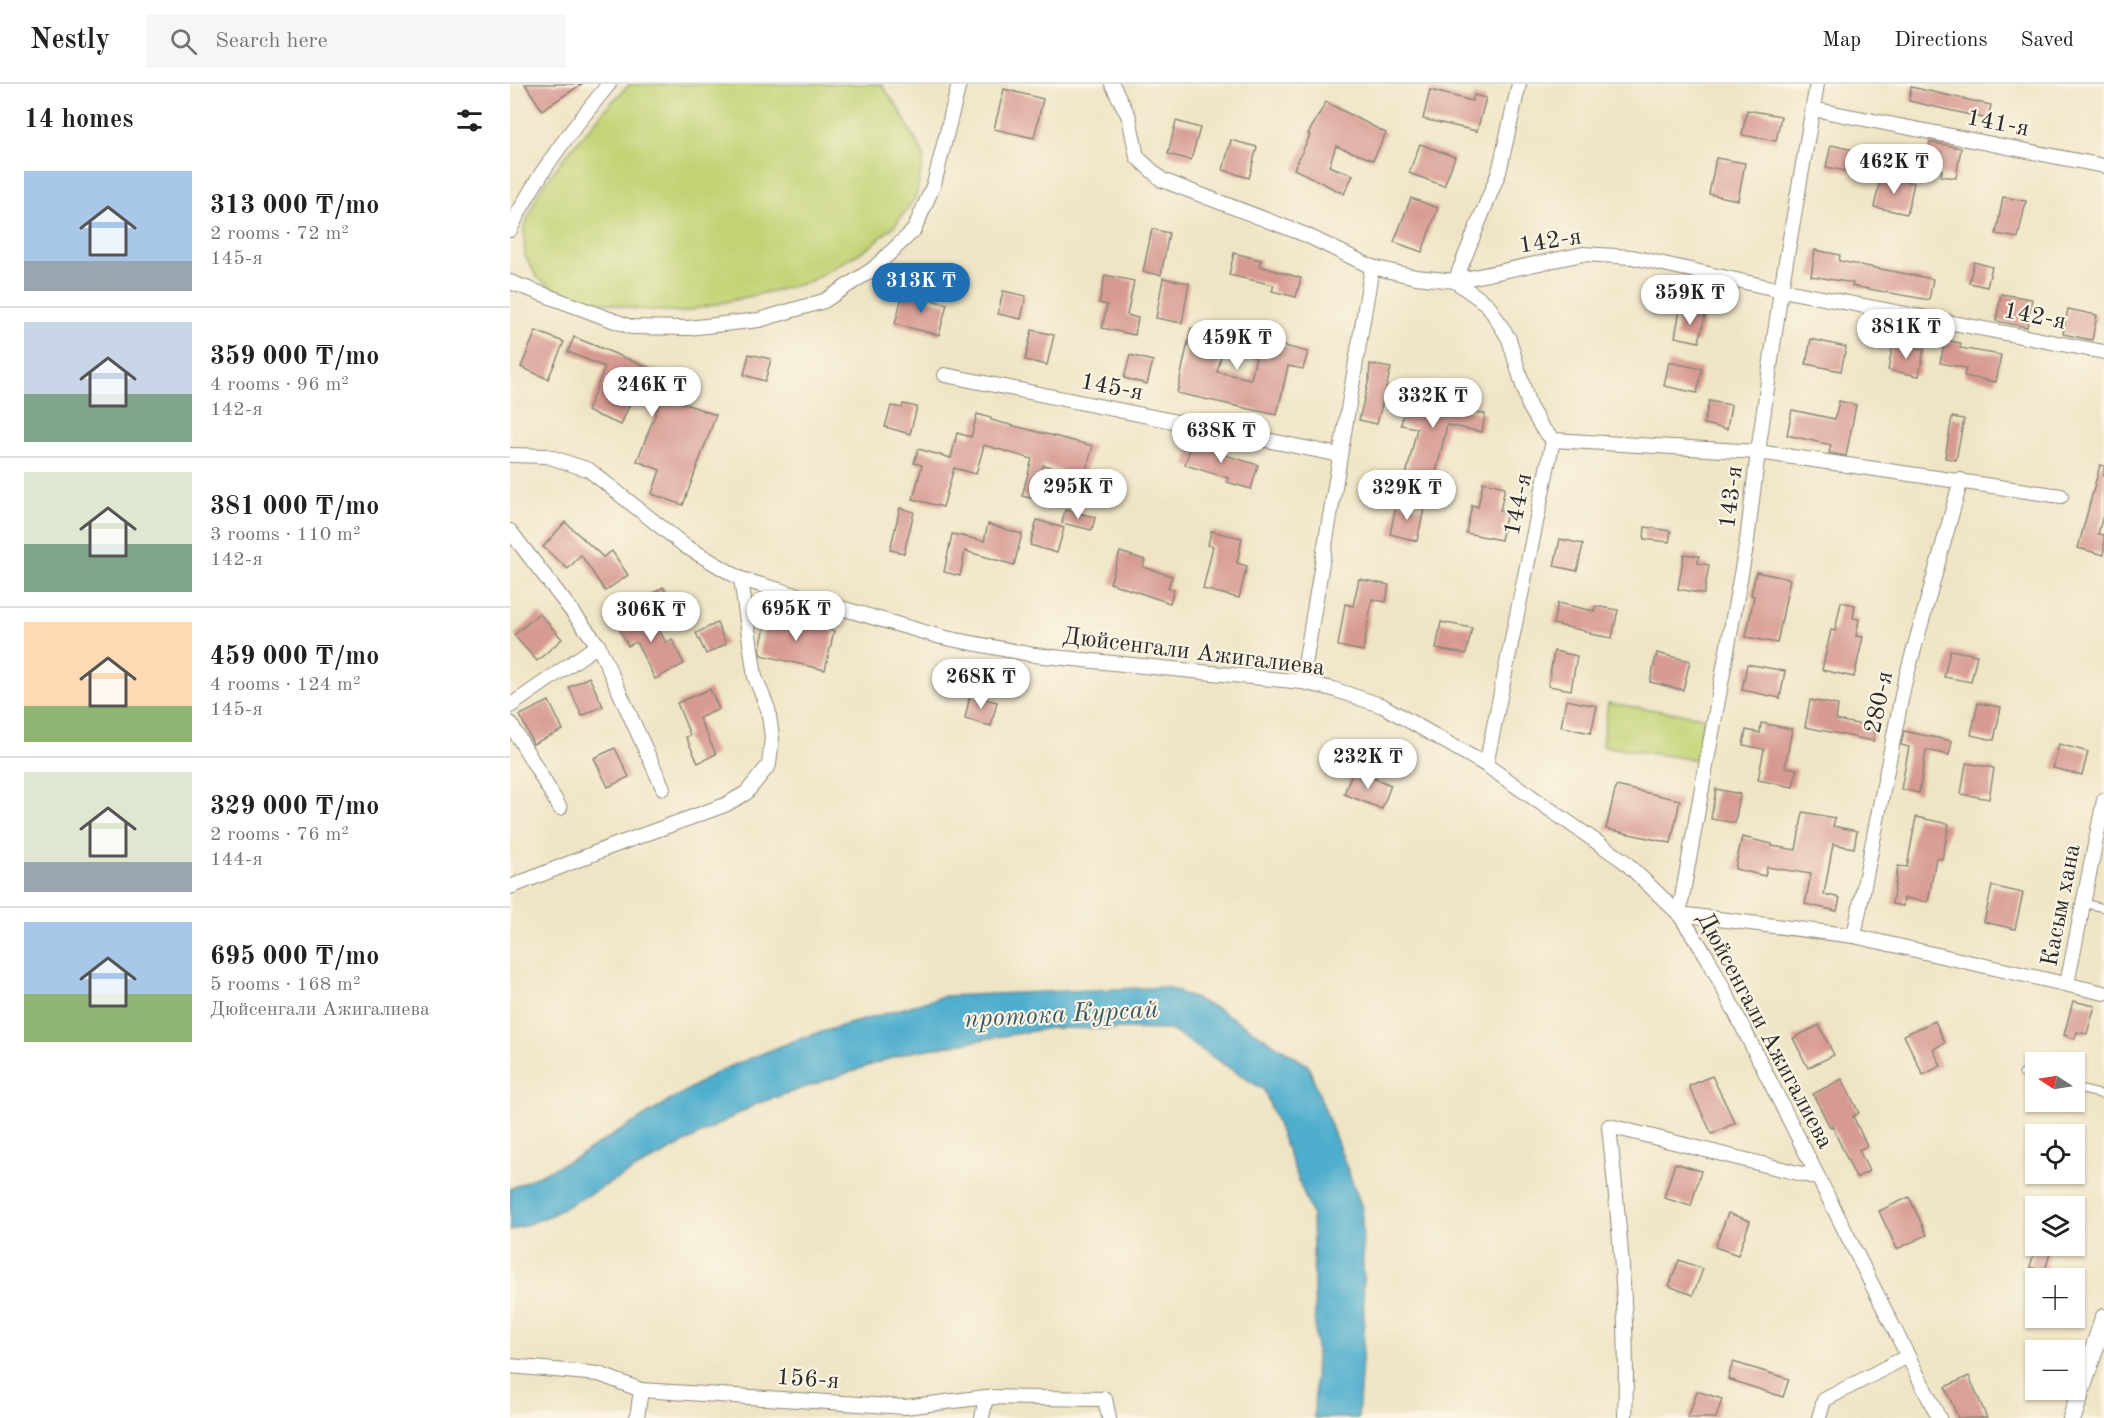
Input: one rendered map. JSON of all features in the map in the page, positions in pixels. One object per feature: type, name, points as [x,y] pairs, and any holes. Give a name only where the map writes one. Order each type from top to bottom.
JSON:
[{"type":"street","points":[[510,230],[520,207],[569,132],[609,84]]},
{"type":"street","points":[[510,282],[631,327],[688,328],[759,320],[824,301],[873,269],[914,230],[934,184],[959,84]]},
{"type":"street","name":"142-я","points":[[1112,84],[1130,117],[1137,157],[1162,180],[1306,235],[1372,267],[1416,277],[1455,281],[1583,255],[1632,257],[1781,290],[2104,351]]},
{"type":"street","points":[[1519,84],[1498,172],[1455,281],[1488,305],[1509,339],[1529,406],[1542,428],[1553,440],[1758,452],[2061,496]]},
{"type":"street","name":"143-я","points":[[1679,914],[1748,541],[1781,290],[1817,84]]},
{"type":"street","name":"141-я","points":[[1813,109],[2104,166]]},
{"type":"street","points":[[1302,682],[1372,267]]},
{"type":"street","name":"145-я","points":[[945,375],[1340,455]]},
{"type":"street","name":"144-я","points":[[1486,765],[1553,440]]},
{"type":"street","name":"Дюйсенгали Ажигалиева","points":[[510,455],[547,456],[589,470],[685,546],[741,579],[941,638],[1034,656],[1302,682],[1333,689],[1383,706],[1486,765],[1624,861],[1679,914],[1708,958],[1939,1418]]},
{"type":"street","name":"280-я","points":[[1854,936],[1904,685],[1961,480]]},
{"type":"street","points":[[510,531],[598,645],[663,788]]},
{"type":"street","points":[[510,887],[725,805],[746,793],[769,765],[772,737],[768,709],[755,677],[741,579]]},
{"type":"street","points":[[510,706],[598,645]]},
{"type":"street","points":[[510,723],[560,808]]},
{"type":"street","name":"Касым хана","points":[[2067,984],[2104,800]]},
{"type":"street","points":[[1679,914],[1854,936],[2104,993]]},
{"type":"street","points":[[1625,1418],[1627,1377],[1623,1266],[1609,1126],[1818,1178]]},
{"type":"street","points":[[2072,1418],[2104,1318]]},
{"type":"street","points":[[1819,1418],[1824,1400],[1908,1356]]},
{"type":"street","name":"156-я","points":[[510,1366],[599,1374],[641,1390],[905,1407],[986,1397],[1105,1399],[1109,1418]]},
{"type":"street","points":[[637,1418],[641,1390]]},
{"type":"street","points":[[982,1418],[986,1397]]},
{"type":"lane","points":[[2083,903],[2104,908]]},
{"type":"lane","points":[[2085,1091],[2104,1095]]},
{"type":"green space","points":[[630,84],[881,84],[899,109],[924,156],[916,197],[896,224],[870,247],[807,283],[683,312],[636,309],[559,293],[537,277],[525,256],[524,228],[538,193],[562,160]]},
{"type":"green space","points":[[1608,703],[1704,717],[1697,760],[1602,746]]},
{"type":"water","name":"протока Курсай","points":[[1167,987],[1218,1009],[1308,1065],[1362,1208],[1364,1331],[1358,1418],[1314,1418],[1316,1353],[1312,1215],[1264,1090],[1171,1030],[1050,1028],[906,1053],[756,1104],[549,1216],[510,1231],[510,1189],[577,1157],[719,1071],[801,1038],[945,996]]},
{"type":"building","points":[[525,84],[582,84],[542,110]]},
{"type":"building","points":[[1911,87],[1991,105],[1988,119],[1909,101]]},
{"type":"building","points":[[1004,89],[1043,99],[1034,138],[994,129]]},
{"type":"building","points":[[1430,90],[1472,101],[1474,95],[1486,98],[1477,131],[1423,119]]},
{"type":"building","points":[[1326,102],[1386,133],[1373,160],[1336,146],[1329,166],[1353,175],[1344,194],[1294,169],[1310,135],[1308,134]]},
{"type":"building","points":[[1747,110],[1781,116],[1776,141],[1742,135]]},
{"type":"building","points":[[1176,121],[1200,128],[1191,160],[1168,154]]},
{"type":"building","points":[[1231,140],[1257,147],[1249,178],[1223,170]]},
{"type":"building","points":[[1930,142],[1961,148],[1956,178],[1941,176],[1942,170],[1925,167]]},
{"type":"building","points":[[1420,144],[1455,157],[1444,186],[1409,173]]},
{"type":"building","points":[[1831,145],[1854,150],[1850,172],[1826,167]]},
{"type":"building","points":[[1716,158],[1745,163],[1738,200],[1709,194]]},
{"type":"building","points":[[1886,177],[1914,183],[1907,214],[1874,207],[1880,181],[1885,182]]},
{"type":"building","points":[[2003,197],[2026,201],[2018,238],[1996,234]]},
{"type":"building","points":[[1411,198],[1438,208],[1422,252],[1394,242]]},
{"type":"building","points":[[1152,229],[1169,233],[1161,275],[1143,272]]},
{"type":"building","points":[[1815,250],[1840,255],[1839,261],[1933,279],[1929,300],[1811,276]]},
{"type":"building","points":[[1234,253],[1261,260],[1259,266],[1301,278],[1296,297],[1272,291],[1274,285],[1229,275]]},
{"type":"building","points":[[1974,262],[1992,267],[1987,287],[1969,283]]},
{"type":"building","points":[[1105,275],[1134,281],[1127,315],[1138,318],[1135,335],[1102,328],[1107,305],[1099,303]]},
{"type":"building","points":[[1163,278],[1189,283],[1182,323],[1156,318]]},
{"type":"building","points":[[1003,291],[1026,296],[1021,319],[998,314]]},
{"type":"building","points":[[903,293],[947,304],[939,335],[895,324]]},
{"type":"building","points":[[2001,294],[2032,299],[2027,327],[1996,321]]},
{"type":"building","points":[[2068,309],[2097,315],[2092,340],[2063,334]]},
{"type":"building","points":[[1680,310],[1705,315],[1699,342],[1675,337]]},
{"type":"building","points":[[1191,328],[1240,341],[1241,335],[1308,352],[1303,369],[1288,366],[1277,415],[1177,393]],"holes":[[[1223,349],[1256,357],[1251,379],[1217,372]]]},
{"type":"building","points":[[1032,330],[1054,335],[1047,365],[1025,360]]},
{"type":"building","points":[[536,331],[564,342],[548,379],[521,367]]},
{"type":"building","points":[[574,337],[684,382],[677,401],[716,415],[683,505],[652,494],[660,470],[637,461],[664,392],[639,382],[621,425],[587,411],[605,367],[568,352]]},
{"type":"building","points":[[1811,339],[1846,347],[1841,371],[1806,364]]},
{"type":"building","points":[[1945,340],[1961,343],[1960,348],[2001,355],[1996,382],[1964,376],[1966,368],[1940,363]]},
{"type":"building","points":[[1893,343],[1924,349],[1919,376],[1888,370]]},
{"type":"building","points":[[749,354],[771,359],[765,381],[744,375]]},
{"type":"building","points":[[1130,355],[1153,361],[1147,384],[1124,378]]},
{"type":"building","points":[[1669,362],[1702,369],[1697,393],[1664,386]]},
{"type":"building","points":[[1370,364],[1391,368],[1377,424],[1359,420],[1369,379]]},
{"type":"building","points":[[1408,388],[1448,395],[1446,406],[1485,414],[1482,432],[1447,425],[1434,482],[1406,476],[1417,428],[1401,425]]},
{"type":"building","points":[[1709,401],[1731,405],[1727,429],[1704,424]]},
{"type":"building","points":[[1839,401],[1856,405],[1846,456],[1829,453],[1831,445],[1787,435],[1792,410],[1835,419]]},
{"type":"building","points":[[903,404],[917,407],[910,434],[885,427],[891,406],[902,408]]},
{"type":"building","points":[[977,414],[991,418],[991,420],[1093,446],[1084,477],[1043,465],[1035,499],[1022,496],[1032,459],[984,445],[976,474],[954,468],[943,507],[913,499],[922,465],[914,463],[918,449],[951,458],[957,433],[971,437]]},
{"type":"building","points":[[1952,417],[1964,419],[1956,460],[1945,458]]},
{"type":"building","points":[[1193,438],[1220,447],[1218,453],[1258,465],[1251,489],[1227,482],[1228,478],[1185,465]]},
{"type":"building","points":[[2100,465],[2104,466],[2104,512],[2098,534],[2104,535],[2104,555],[2078,548]]},
{"type":"building","points":[[1483,482],[1505,487],[1500,511],[1507,512],[1501,540],[1466,533],[1472,505],[1478,507]]},
{"type":"building","points":[[1397,502],[1424,509],[1417,541],[1390,534]]},
{"type":"building","points":[[900,508],[914,512],[904,553],[890,550]]},
{"type":"building","points":[[1065,510],[1095,517],[1092,530],[1062,523]]},
{"type":"building","points":[[1037,520],[1064,528],[1057,553],[1030,545]]},
{"type":"building","points":[[565,522],[603,557],[612,551],[628,575],[605,591],[581,555],[568,569],[543,547]]},
{"type":"building","points":[[988,524],[1022,534],[1014,565],[965,551],[960,576],[944,572],[952,534],[984,541]]},
{"type":"building","points":[[1645,527],[1671,531],[1669,542],[1644,539]]},
{"type":"building","points":[[1211,531],[1242,538],[1237,563],[1247,566],[1239,598],[1203,589],[1213,546],[1208,545]]},
{"type":"building","points":[[1560,539],[1583,544],[1577,571],[1554,566]]},
{"type":"building","points":[[1120,552],[1145,560],[1143,567],[1172,576],[1168,588],[1174,589],[1170,603],[1110,583]]},
{"type":"building","points":[[1684,554],[1699,556],[1698,563],[1709,565],[1704,594],[1678,589]]},
{"type":"building","points":[[1756,572],[1790,579],[1777,643],[1746,637]]},
{"type":"building","points":[[1359,579],[1389,585],[1386,602],[1372,599],[1363,651],[1338,646],[1345,604],[1353,606]]},
{"type":"building","points":[[663,587],[670,598],[654,608],[647,597]]},
{"type":"building","points":[[1841,602],[1855,605],[1853,618],[1859,619],[1856,636],[1863,637],[1854,677],[1822,670],[1831,630],[1835,631]]},
{"type":"building","points":[[1558,603],[1594,611],[1595,606],[1618,610],[1612,638],[1553,624]]},
{"type":"building","points":[[648,608],[666,643],[672,639],[684,664],[655,679],[636,642],[628,646],[617,624]]},
{"type":"building","points":[[539,613],[562,639],[537,661],[514,635]]},
{"type":"building","points":[[768,614],[834,631],[825,670],[761,655],[760,648]]},
{"type":"building","points":[[1441,622],[1472,628],[1466,654],[1436,649]]},
{"type":"building","points":[[717,623],[726,644],[706,654],[696,633]]},
{"type":"building","points":[[1950,650],[1977,655],[1971,682],[1944,677]]},
{"type":"building","points":[[1554,651],[1577,656],[1571,690],[1548,686]]},
{"type":"building","points":[[1657,653],[1690,661],[1683,690],[1650,682]]},
{"type":"building","points":[[1747,664],[1785,671],[1780,698],[1742,690]]},
{"type":"building","points":[[589,677],[603,706],[582,716],[569,687]]},
{"type":"building","points":[[710,689],[719,709],[699,718],[716,754],[698,763],[686,737],[690,735],[677,703]]},
{"type":"building","points":[[970,695],[997,702],[991,726],[965,719]]},
{"type":"building","points":[[1566,700],[1597,706],[1591,733],[1561,727]]},
{"type":"building","points":[[1810,700],[1838,705],[1836,720],[1875,727],[1873,741],[1805,727]]},
{"type":"building","points":[[549,701],[563,730],[533,744],[520,715]]},
{"type":"building","points":[[1978,703],[2001,707],[1994,740],[1971,735]]},
{"type":"building","points":[[1761,723],[1792,729],[1785,767],[1797,769],[1793,787],[1758,780],[1764,749],[1743,745],[1746,730],[1760,733]]},
{"type":"building","points":[[1904,731],[1952,741],[1949,755],[1926,750],[1919,793],[1901,789],[1909,747],[1901,745]]},
{"type":"building","points":[[2059,744],[2088,752],[2082,775],[2053,768]]},
{"type":"building","points":[[615,748],[629,777],[608,787],[594,758]]},
{"type":"building","points":[[1966,763],[1994,768],[1989,799],[1961,794]]},
{"type":"building","points":[[1353,770],[1391,785],[1382,809],[1344,794]]},
{"type":"building","points":[[1616,786],[1680,800],[1671,843],[1606,829]]},
{"type":"building","points":[[1716,789],[1740,794],[1735,823],[1711,819]]},
{"type":"building","points":[[1803,812],[1835,818],[1833,826],[1857,831],[1854,848],[1833,844],[1824,894],[1840,898],[1837,911],[1805,904],[1811,874],[1767,867],[1765,876],[1735,869],[1742,837],[1796,850]]},
{"type":"building","points":[[1916,817],[1949,824],[1942,859],[1936,858],[1928,902],[1904,898],[1903,906],[1892,904],[1898,866],[1907,867]]},
{"type":"building","points":[[1992,886],[2023,893],[2015,929],[1984,922]]},
{"type":"building","points":[[2073,1001],[2095,1006],[2087,1034],[2077,1032],[2075,1039],[2064,1035]]},
{"type":"building","points":[[1935,1021],[1945,1043],[1933,1049],[1941,1066],[1923,1075],[1904,1035]]},
{"type":"building","points":[[1819,1025],[1834,1055],[1808,1068],[1793,1038]]},
{"type":"building","points":[[1712,1076],[1735,1123],[1712,1134],[1689,1086]]},
{"type":"building","points":[[1842,1079],[1859,1113],[1853,1116],[1867,1146],[1859,1150],[1869,1171],[1856,1178],[1832,1126],[1830,1127],[1813,1094]]},
{"type":"building","points":[[1675,1163],[1701,1171],[1691,1206],[1664,1198]]},
{"type":"building","points":[[1909,1197],[1927,1235],[1897,1249],[1879,1211]]},
{"type":"building","points":[[1728,1213],[1750,1221],[1738,1255],[1715,1247]]},
{"type":"building","points":[[2033,1256],[2049,1256],[2046,1268],[2030,1267]]},
{"type":"building","points":[[1679,1260],[1703,1269],[1693,1295],[1669,1286]]},
{"type":"building","points":[[1733,1362],[1789,1379],[1783,1397],[1728,1379]]},
{"type":"building","points":[[1969,1376],[1987,1418],[1958,1418],[1945,1387]]},
{"type":"building","points":[[1697,1391],[1722,1399],[1716,1418],[1688,1418]]}]
